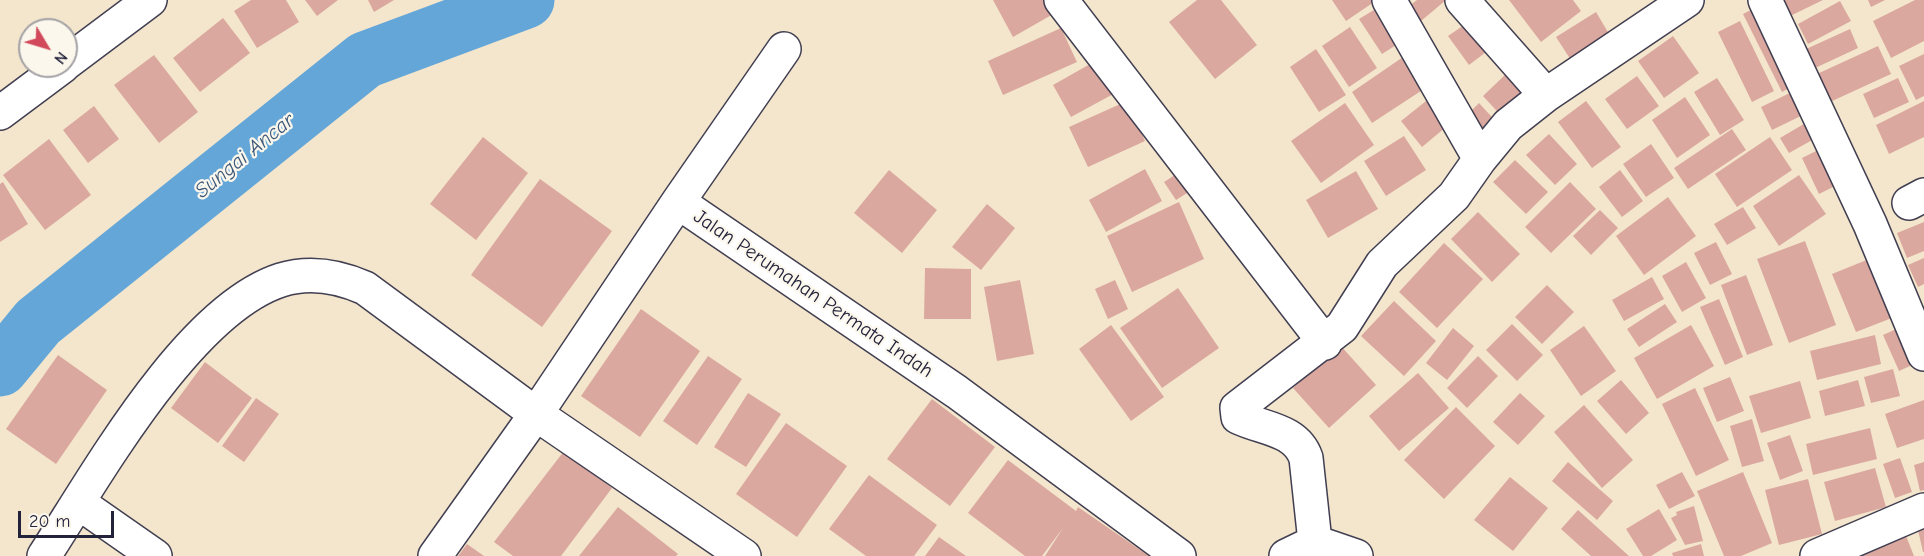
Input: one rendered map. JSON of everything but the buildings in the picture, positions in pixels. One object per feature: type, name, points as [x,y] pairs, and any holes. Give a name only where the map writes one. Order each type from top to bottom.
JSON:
[{"type":"street","points":[[78,54],[150,0]]},
{"type":"street","points":[[1061,0],[1325,343]]},
{"type":"street","points":[[1389,0],[1480,159]]},
{"type":"street","points":[[1462,0],[1546,95]]},
{"type":"street","points":[[1315,542],[1306,458],[1302,446],[1284,434],[1238,417],[1236,412],[1246,399],[1325,343],[1347,321],[1382,264],[1455,196],[1480,159],[1508,126],[1546,95],[1687,0]]},
{"type":"street","points":[[1765,0],[1870,224],[1924,354]]},
{"type":"street","points":[[678,202],[784,49]]},
{"type":"street","points":[[0,113],[47,78]]},
{"type":"street","name":"Jalan Perumahan Permata Indah","points":[[435,556],[536,414],[678,202],[957,392],[1179,556]]},
{"type":"street","points":[[44,556],[154,390],[199,339],[251,295],[281,280],[299,276],[332,277],[365,288],[536,414],[744,556]]},
{"type":"street","points":[[79,503],[155,556]]},
{"type":"street","points":[[1817,556],[1924,510]]},
{"type":"street","points":[[1286,556],[1315,542],[1356,556]]},
{"type":"waterway","name":"Sungai Ancar","points":[[0,368],[38,322],[365,60],[526,0]]}]
